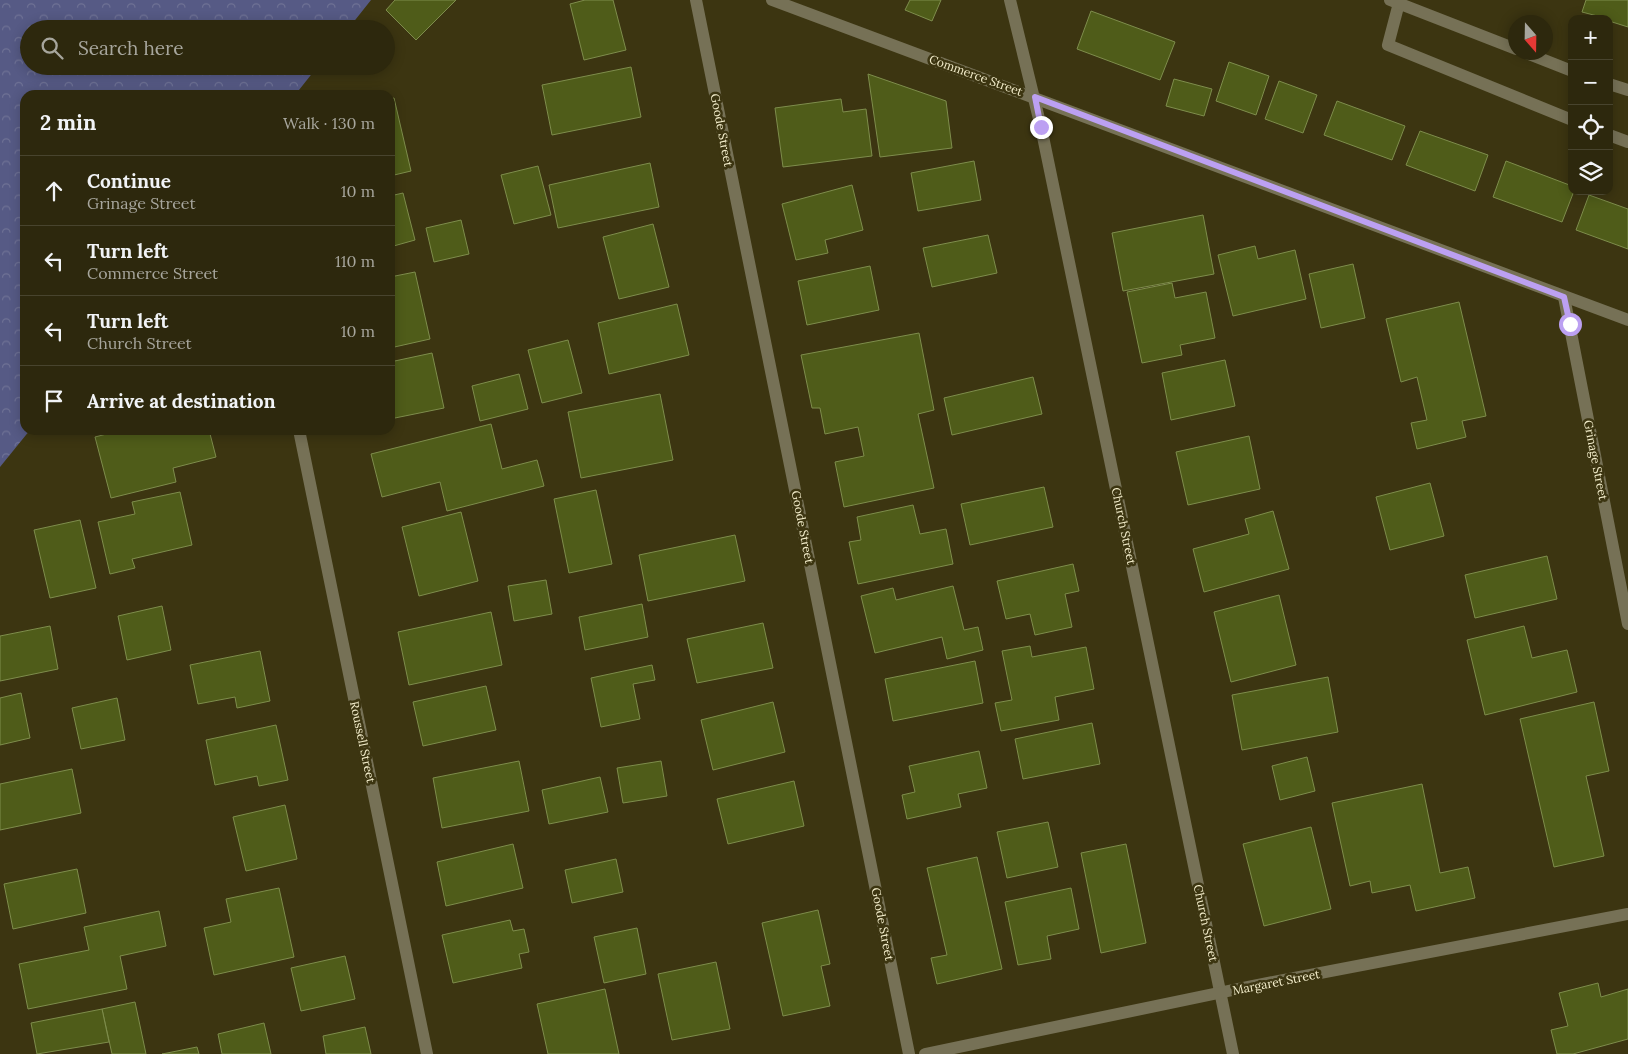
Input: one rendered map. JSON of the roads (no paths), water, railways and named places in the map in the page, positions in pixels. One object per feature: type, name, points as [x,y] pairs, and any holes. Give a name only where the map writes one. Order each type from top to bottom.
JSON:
[{"type":"street","name":"Goode Street","points":[[696,0],[909,1054]]},
{"type":"street","name":"Commerce Street","points":[[772,0],[1628,320]]},
{"type":"street","name":"Church Street","points":[[1010,0],[1035,97],[1233,1054]]},
{"type":"street","points":[[1508,46],[1395,2],[1388,44],[1568,118]]},
{"type":"street","points":[[1544,60],[1568,69]]},
{"type":"street","points":[[1613,85],[1628,90]]},
{"type":"street","points":[[1613,136],[1628,142]]},
{"type":"street","name":"Grinage Street","points":[[1564,297],[1628,624]]},
{"type":"street","name":"Roussell Street","points":[[301,435],[427,1054]]},
{"type":"street","name":"Margaret Street","points":[[925,1054],[1221,993],[1628,914]]}]
